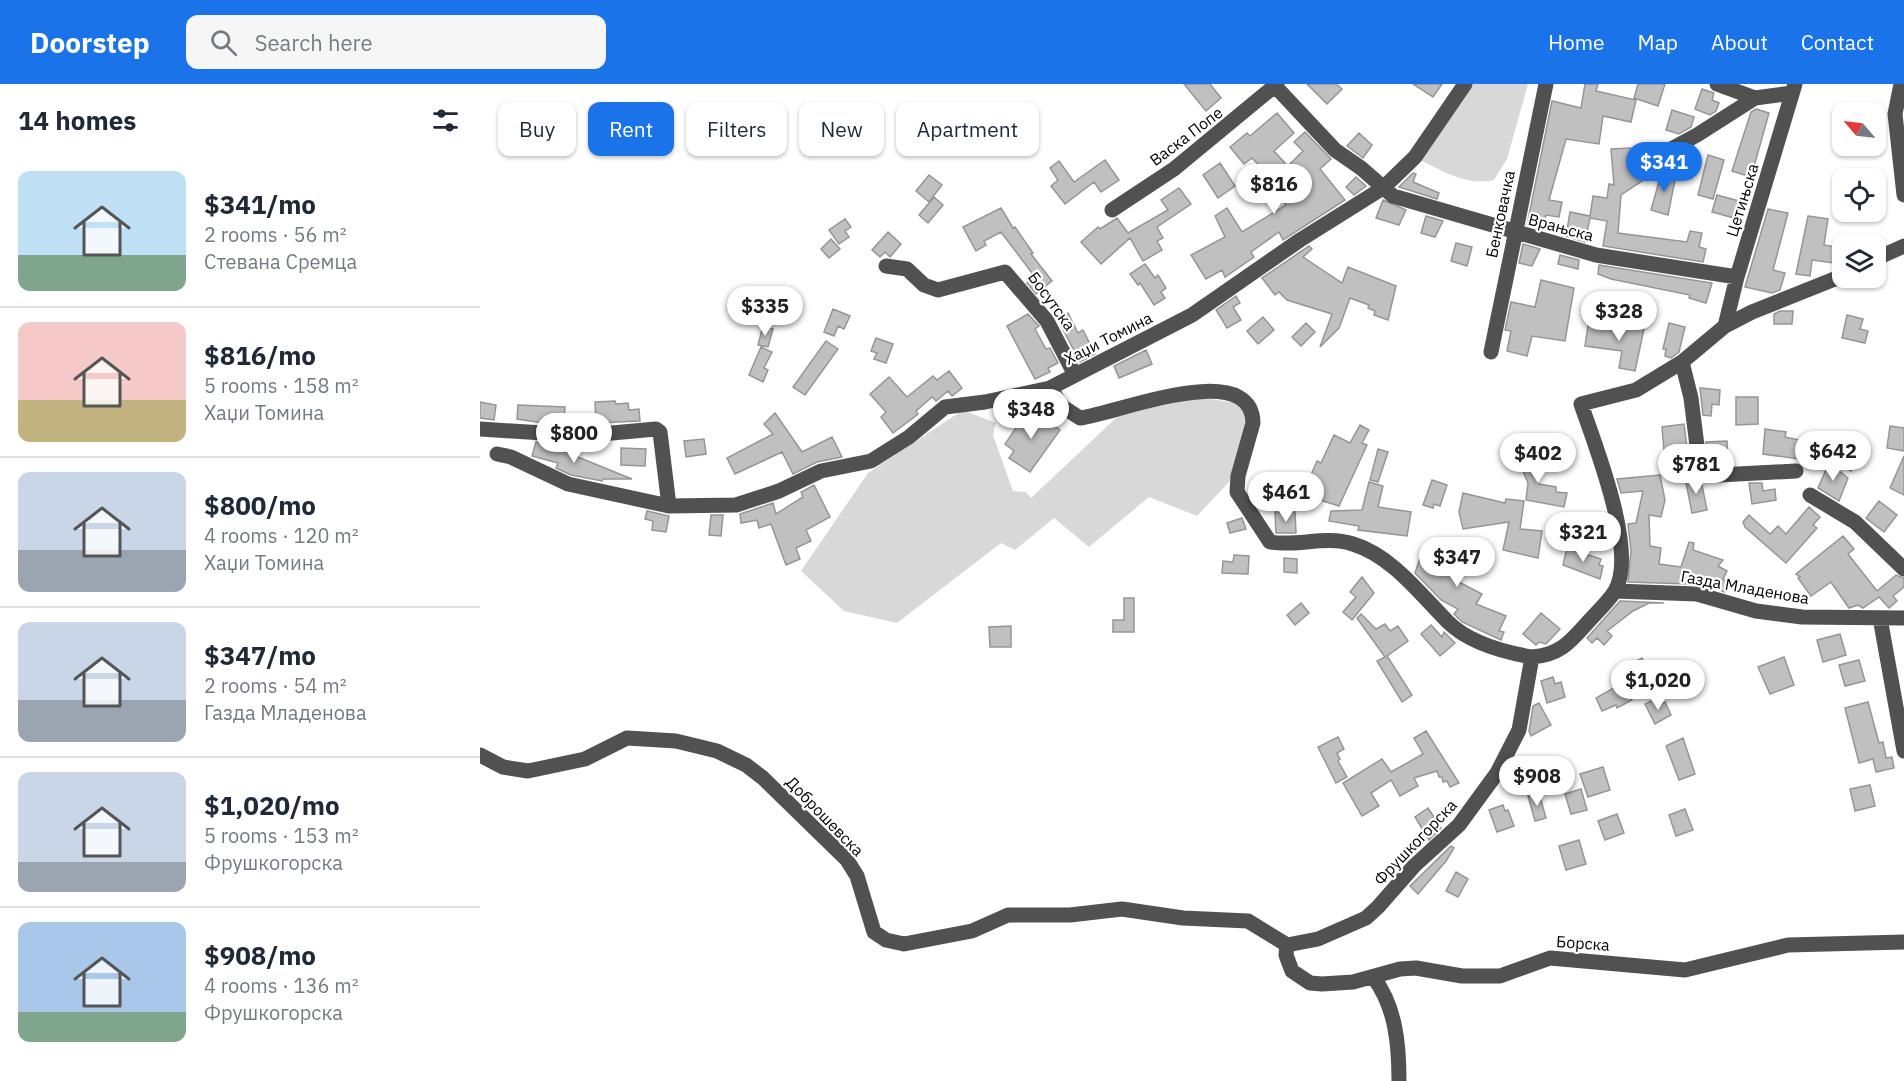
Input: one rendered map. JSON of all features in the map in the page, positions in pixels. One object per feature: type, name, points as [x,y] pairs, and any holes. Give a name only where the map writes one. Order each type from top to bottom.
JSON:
[{"type":"street","name":"Хаџи Томина","points":[[497,454],[511,457],[568,484],[669,506],[736,505],[754,500],[821,471],[879,458],[945,406],[995,400],[1050,388],[1192,315],[1300,240],[1383,188],[1415,157],[1465,84]]},
{"type":"street","name":"Бенковачка","points":[[1491,352],[1546,84]]},
{"type":"street","points":[[1717,84],[1755,98]]},
{"type":"street","points":[[1901,84],[1895,114],[1904,195]]},
{"type":"street","name":"Врањска","points":[[1276,85],[1335,150],[1361,168],[1383,188],[1403,200],[1596,255],[1737,277]]},
{"type":"street","name":"Васка Попе","points":[[1112,210],[1174,169],[1276,85]]},
{"type":"street","points":[[1647,162],[1697,135],[1755,98],[1793,89]]},
{"type":"street","name":"Цетињска","points":[[1725,326],[1737,277],[1793,89]]},
{"type":"street","points":[[1886,254],[1904,246]]},
{"type":"street","name":"Босутска","points":[[886,266],[907,269],[924,285],[938,290],[1005,272],[1047,321],[1075,375]]},
{"type":"street","points":[[1050,388],[1063,406],[1080,418],[1199,391],[1228,394],[1245,401],[1253,414],[1254,423],[1238,476],[1237,492],[1266,539],[1276,543],[1310,540],[1353,544],[1387,563],[1464,634],[1490,647],[1532,657],[1549,656],[1564,647],[1615,591],[1622,564],[1620,540],[1610,492],[1581,404],[1620,397],[1636,390],[1682,362],[1725,326],[1752,312],[1832,280]]},
{"type":"street","points":[[1682,362],[1691,398],[1700,470],[1719,475],[1796,471]]},
{"type":"street","points":[[480,429],[566,433],[656,429],[660,432],[669,506]]},
{"type":"street","points":[[1809,495],[1855,522],[1904,569]]},
{"type":"street","name":"Газда Младенова","points":[[1615,591],[1697,594],[1756,611],[1802,617],[1904,618]]},
{"type":"street","points":[[1880,618],[1904,751]]},
{"type":"street","name":"Фрушкогорска","points":[[1287,945],[1318,939],[1366,918],[1414,866],[1467,816],[1497,773],[1519,730],[1532,657]]},
{"type":"street","name":"Доброшевска","points":[[480,755],[503,767],[528,771],[576,761],[627,738],[638,738],[700,746],[732,757],[763,778],[847,860],[857,876],[874,932],[894,942],[904,944],[972,931],[1008,915],[1070,915],[1122,909],[1183,918],[1248,921],[1287,945]]},
{"type":"street","name":"Борска","points":[[1287,945],[1286,955],[1292,971],[1310,983],[1339,984],[1374,978],[1400,969],[1416,968],[1462,976],[1500,976],[1550,958],[1684,970],[1788,945],[1904,942]]},
{"type":"street","points":[[1374,978],[1385,998],[1395,1026],[1400,1058],[1399,1081]]},
{"type":"shaded area","points":[[1473,84],[1528,84],[1507,159],[1494,180],[1465,179],[1420,160],[1455,105]]},
{"type":"shaded area","points":[[1187,396],[1238,403],[1247,419],[1230,481],[1197,516],[1149,497],[1089,547],[1054,518],[1015,550],[1001,543],[897,623],[844,611],[801,571],[868,473],[963,410],[996,423],[993,435],[1013,491],[1026,492],[1031,498],[1118,416]]},
{"type":"building","points":[[1184,84],[1210,84],[1221,98],[1206,111]]},
{"type":"building","points":[[1307,84],[1336,84],[1342,89],[1327,104]]},
{"type":"building","points":[[1413,84],[1442,84],[1433,97]]},
{"type":"building","points":[[1585,84],[1598,84],[1596,91],[1636,100],[1631,122],[1603,116],[1599,144],[1566,139],[1549,200],[1562,202],[1559,217],[1546,215],[1543,229],[1527,225],[1552,101],[1581,108]]},
{"type":"building","points":[[1638,84],[1665,84],[1658,106],[1634,98]]},
{"type":"building","points":[[1702,89],[1714,93],[1712,100],[1719,103],[1716,111],[1710,115],[1695,109]]},
{"type":"building","points":[[1756,109],[1769,113],[1751,177],[1732,171],[1751,112]]},
{"type":"building","points":[[1672,110],[1694,117],[1691,127],[1679,134],[1666,130]]},
{"type":"building","points":[[1277,113],[1294,133],[1274,151],[1285,163],[1270,177],[1252,158],[1244,164],[1230,147],[1247,133],[1250,136]]},
{"type":"building","points":[[1305,132],[1331,159],[1320,169],[1345,200],[1283,240],[1279,232],[1251,252],[1254,257],[1225,277],[1222,270],[1206,279],[1191,255],[1225,237],[1215,216],[1227,208],[1242,232],[1286,205],[1282,199],[1307,182],[1289,165],[1303,151],[1294,142]]},
{"type":"building","points":[[1359,133],[1372,145],[1363,158],[1347,146]]},
{"type":"building","points":[[1631,148],[1633,175],[1639,171],[1645,179],[1621,195],[1618,233],[1687,242],[1690,231],[1702,233],[1699,247],[1706,249],[1703,262],[1603,246],[1607,221],[1590,218],[1585,242],[1566,236],[1570,212],[1590,216],[1593,196],[1607,198],[1609,184],[1614,185],[1611,149]]},
{"type":"building","points":[[1708,155],[1724,160],[1713,199],[1698,195]]},
{"type":"building","points":[[1105,160],[1119,180],[1101,192],[1094,182],[1065,204],[1051,186],[1058,180],[1050,168],[1059,161],[1074,182]]},
{"type":"building","points":[[1220,163],[1235,186],[1218,198],[1203,175]]},
{"type":"building","points":[[1662,171],[1676,175],[1668,215],[1651,210]]},
{"type":"building","points":[[1413,173],[1416,174],[1413,182],[1439,193],[1437,199],[1399,187]]},
{"type":"building","points":[[929,175],[942,185],[929,202],[916,191]]},
{"type":"building","points":[[1356,177],[1366,186],[1354,195],[1346,187]]},
{"type":"building","points":[[1179,188],[1191,204],[1157,227],[1163,238],[1157,241],[1162,250],[1143,261],[1130,238],[1101,264],[1081,242],[1098,227],[1100,229],[1117,218],[1128,233],[1168,210],[1161,200]]},
{"type":"building","points":[[1717,195],[1739,201],[1734,218],[1712,212]]},
{"type":"building","points":[[934,197],[943,205],[928,223],[919,215]]},
{"type":"building","points":[[1383,200],[1406,210],[1399,225],[1376,218]]},
{"type":"building","points":[[1001,208],[1052,281],[1036,294],[1027,283],[1035,277],[1001,232],[984,241],[986,245],[976,251],[963,227]]},
{"type":"building","points":[[1768,209],[1788,213],[1773,270],[1785,273],[1780,290],[1772,293],[1745,287]]},
{"type":"building","points":[[1426,216],[1443,221],[1435,237],[1421,233]]},
{"type":"building","points":[[1808,216],[1828,219],[1824,245],[1832,246],[1832,263],[1812,260],[1810,276],[1796,274]]},
{"type":"building","points":[[845,219],[851,227],[845,231],[849,237],[839,244],[829,230]]},
{"type":"building","points":[[888,232],[901,244],[890,257],[885,252],[880,257],[872,250]]},
{"type":"building","points":[[831,239],[840,249],[829,258],[821,249]]},
{"type":"building","points":[[1456,243],[1472,247],[1467,266],[1451,261]]},
{"type":"building","points":[[1523,244],[1540,249],[1532,266],[1519,263]]},
{"type":"building","points":[[1309,246],[1312,249],[1303,257],[1342,283],[1348,267],[1396,286],[1388,320],[1374,315],[1375,311],[1368,308],[1369,305],[1350,298],[1339,328],[1320,347],[1332,314],[1287,300],[1279,292],[1275,295],[1262,278]]},
{"type":"building","points":[[1560,255],[1579,260],[1578,269],[1558,264]]},
{"type":"building","points":[[1145,264],[1155,278],[1158,275],[1166,288],[1161,292],[1165,298],[1154,305],[1140,283],[1138,285],[1130,274]]},
{"type":"building","points":[[1599,265],[1712,283],[1706,303],[1689,298],[1690,295],[1611,279],[1598,274]]},
{"type":"building","points":[[1541,280],[1574,288],[1565,341],[1532,336],[1527,356],[1507,351],[1511,331],[1505,330],[1511,302],[1535,307]]},
{"type":"building","points":[[760,295],[770,297],[768,325],[755,323]]},
{"type":"building","points":[[1236,296],[1240,303],[1233,307],[1241,320],[1227,328],[1216,310]]},
{"type":"building","points":[[833,309],[850,316],[844,329],[838,326],[834,336],[824,332]]},
{"type":"building","points":[[1780,311],[1793,311],[1792,324],[1774,324],[1774,314]]},
{"type":"building","points":[[1068,313],[1078,333],[1083,330],[1095,354],[1080,362],[1057,318]]},
{"type":"building","points":[[1028,314],[1039,326],[1035,329],[1046,349],[1050,348],[1058,363],[1048,368],[1050,372],[1035,379],[1007,326]]},
{"type":"building","points":[[1847,315],[1863,319],[1860,329],[1868,331],[1865,343],[1842,338]]},
{"type":"building","points":[[1263,317],[1274,330],[1258,344],[1247,331]]},
{"type":"building","points":[[1627,321],[1645,324],[1635,371],[1619,368],[1622,351],[1585,346],[1588,326],[1625,332]]},
{"type":"building","points":[[1306,323],[1315,332],[1301,346],[1292,337]]},
{"type":"building","points":[[1669,323],[1685,327],[1679,352],[1671,358],[1665,356],[1666,349],[1663,349]]},
{"type":"building","points":[[763,326],[773,329],[768,347],[758,345]]},
{"type":"building","points":[[876,338],[893,344],[886,363],[874,359],[877,353],[871,351]]},
{"type":"building","points":[[826,341],[838,349],[805,395],[793,387]]},
{"type":"building","points":[[761,347],[772,352],[764,368],[768,370],[763,382],[749,375]]},
{"type":"building","points":[[1146,350],[1152,364],[1119,378],[1114,366]]},
{"type":"building","points":[[949,371],[962,388],[952,396],[948,391],[936,401],[932,397],[916,411],[918,414],[893,433],[881,417],[886,412],[870,394],[889,377],[907,397],[933,376],[937,380]]},
{"type":"building","points":[[1700,388],[1720,390],[1719,405],[1712,404],[1711,416],[1703,415]]},
{"type":"building","points":[[1736,397],[1758,397],[1758,424],[1736,425]]},
{"type":"building","points":[[615,401],[616,404],[628,403],[629,410],[639,409],[640,421],[596,423],[595,402]]},
{"type":"building","points":[[480,402],[496,405],[494,420],[480,418]]},
{"type":"building","points":[[518,405],[565,407],[564,420],[545,419],[543,423],[517,419]]},
{"type":"building","points":[[1029,409],[1060,430],[1030,472],[1009,458],[1014,451],[1005,444]]},
{"type":"building","points":[[775,413],[802,452],[832,437],[842,457],[817,462],[793,474],[782,452],[735,474],[727,458],[773,434],[764,424]]},
{"type":"building","points":[[1684,424],[1687,448],[1664,450],[1662,427]]},
{"type":"building","points":[[1360,425],[1369,430],[1362,443],[1367,445],[1339,506],[1295,492],[1301,474],[1310,477],[1317,461],[1321,463],[1334,435],[1350,443]]},
{"type":"building","points":[[1890,426],[1904,428],[1904,451],[1887,448]]},
{"type":"building","points":[[1765,429],[1786,432],[1785,437],[1809,442],[1808,447],[1816,448],[1813,461],[1763,454]]},
{"type":"building","points":[[704,439],[706,454],[686,457],[684,441]]},
{"type":"building","points":[[1727,441],[1728,465],[1709,462],[1706,442]]},
{"type":"building","points":[[536,442],[632,479],[603,479],[602,481],[571,475],[556,468],[558,463],[532,456]]},
{"type":"building","points":[[1522,444],[1539,484],[1556,487],[1556,492],[1567,493],[1564,507],[1526,500],[1528,483],[1513,448]]},
{"type":"building","points":[[621,448],[646,449],[645,466],[621,465]]},
{"type":"building","points":[[1378,449],[1388,452],[1378,482],[1370,480]]},
{"type":"building","points":[[1834,452],[1856,462],[1851,471],[1830,461]]},
{"type":"building","points":[[1904,456],[1904,495],[1890,488]]},
{"type":"building","points":[[1829,463],[1848,478],[1839,501],[1818,488]]},
{"type":"building","points":[[1660,475],[1665,500],[1661,517],[1649,515],[1650,546],[1661,548],[1659,564],[1681,567],[1689,542],[1694,543],[1693,550],[1723,560],[1718,566],[1727,571],[1723,579],[1729,582],[1724,592],[1690,574],[1689,584],[1628,582],[1631,551],[1628,524],[1636,523],[1643,491],[1621,493],[1617,479]]},
{"type":"building","points":[[1693,477],[1701,480],[1707,510],[1692,513],[1685,478]]},
{"type":"building","points":[[1432,480],[1447,485],[1440,506],[1434,504],[1433,508],[1423,505]]},
{"type":"building","points":[[1369,482],[1383,486],[1378,507],[1411,512],[1407,536],[1358,530],[1359,526],[1329,521],[1331,511],[1362,510]]},
{"type":"building","points":[[1749,483],[1762,483],[1763,491],[1775,489],[1776,500],[1752,504]]},
{"type":"building","points":[[814,485],[830,517],[806,530],[811,541],[796,548],[800,559],[786,565],[771,524],[759,528],[757,520],[741,523],[740,514],[773,503],[776,514],[803,497],[801,492]]},
{"type":"building","points":[[1463,493],[1505,503],[1506,499],[1524,501],[1520,529],[1542,531],[1538,558],[1503,550],[1509,522],[1463,529],[1459,512]]},
{"type":"building","points":[[1879,501],[1897,515],[1884,532],[1866,518]]},
{"type":"building","points":[[1809,507],[1820,517],[1813,525],[1817,528],[1786,563],[1745,527],[1743,522],[1749,515],[1770,534],[1778,526],[1786,534]]},
{"type":"building","points":[[647,511],[669,516],[666,532],[652,530],[653,521],[645,519]]},
{"type":"building","points":[[1275,512],[1295,512],[1296,533],[1276,533]]},
{"type":"building","points":[[711,515],[723,515],[721,536],[709,535]]},
{"type":"building","points":[[1242,518],[1246,529],[1230,533],[1227,523]]},
{"type":"building","points":[[1843,536],[1854,549],[1848,554],[1877,591],[1896,575],[1904,578],[1904,587],[1893,596],[1897,601],[1889,608],[1879,597],[1863,608],[1858,605],[1849,608],[1831,582],[1811,596],[1798,578],[1800,577],[1796,574]]},
{"type":"building","points":[[1444,540],[1467,547],[1457,581],[1482,594],[1476,604],[1506,616],[1499,631],[1504,632],[1501,640],[1462,622],[1454,614],[1458,609],[1441,600],[1415,573],[1424,546],[1443,553]]},
{"type":"building","points":[[1567,548],[1601,559],[1599,565],[1603,566],[1600,579],[1563,565]]},
{"type":"building","points":[[1234,555],[1249,556],[1248,574],[1222,573],[1223,561],[1233,562]]},
{"type":"building","points":[[1284,558],[1297,559],[1297,573],[1284,572]]},
{"type":"building","points":[[1362,577],[1374,593],[1352,620],[1343,612],[1356,597],[1350,592]]},
{"type":"building","points":[[1124,598],[1134,598],[1134,632],[1113,632],[1113,620],[1124,620]]},
{"type":"building","points":[[1620,601],[1664,603],[1649,603],[1633,611],[1607,631],[1612,636],[1604,645],[1597,638],[1592,643],[1587,638]]},
{"type":"building","points":[[1301,603],[1309,613],[1295,625],[1287,615]]},
{"type":"building","points":[[1541,613],[1560,629],[1546,644],[1539,642],[1536,645],[1523,634]]},
{"type":"building","points":[[1361,614],[1376,629],[1385,624],[1390,631],[1398,626],[1408,641],[1387,656],[1412,695],[1402,702],[1377,661],[1385,657],[1357,618]]},
{"type":"building","points":[[1431,625],[1442,637],[1444,632],[1455,643],[1440,656],[1421,634]]},
{"type":"building","points":[[1011,626],[1011,647],[990,647],[989,627]]},
{"type":"building","points":[[1840,634],[1846,655],[1823,662],[1817,640]]},
{"type":"building","points":[[1784,657],[1794,685],[1770,694],[1758,667]]},
{"type":"building","points":[[1642,658],[1649,672],[1628,682],[1621,669]]},
{"type":"building","points":[[1859,660],[1865,681],[1845,686],[1839,665]]},
{"type":"building","points":[[1553,677],[1555,684],[1561,682],[1565,697],[1547,703],[1541,681]]},
{"type":"building","points":[[1624,682],[1632,700],[1617,708],[1616,705],[1602,711],[1596,698]]},
{"type":"building","points":[[1656,699],[1659,705],[1665,702],[1671,715],[1655,724],[1645,704]]},
{"type":"building","points":[[1868,702],[1879,743],[1883,742],[1886,758],[1892,757],[1894,768],[1876,772],[1873,759],[1859,763],[1845,708]]},
{"type":"building","points":[[1539,703],[1551,725],[1531,736],[1529,731],[1533,706]]},
{"type":"building","points":[[1426,731],[1459,783],[1450,787],[1447,781],[1443,782],[1437,771],[1414,778],[1418,786],[1400,796],[1391,780],[1371,793],[1379,806],[1362,816],[1343,783],[1382,759],[1391,772],[1423,754],[1414,738]]},
{"type":"building","points":[[1338,737],[1344,749],[1337,753],[1340,759],[1338,761],[1347,777],[1336,783],[1318,747]]},
{"type":"building","points":[[1683,738],[1695,774],[1679,780],[1666,746]]},
{"type":"building","points":[[1545,760],[1547,765],[1550,764],[1556,782],[1537,788],[1530,765]]},
{"type":"building","points":[[1603,767],[1610,790],[1588,797],[1580,774]]},
{"type":"building","points":[[1870,785],[1875,806],[1855,811],[1850,789]]},
{"type":"building","points":[[1581,789],[1587,810],[1571,814],[1565,794]]},
{"type":"building","points":[[1539,793],[1546,818],[1535,821],[1528,796]]},
{"type":"building","points":[[1503,805],[1505,811],[1508,810],[1514,826],[1497,832],[1489,810]]},
{"type":"building","points":[[1428,808],[1441,828],[1429,840],[1415,817]]},
{"type":"building","points":[[1685,809],[1693,830],[1676,836],[1669,815]]},
{"type":"building","points":[[1617,814],[1624,833],[1605,840],[1598,821]]},
{"type":"building","points":[[1579,840],[1586,864],[1566,870],[1559,846]]},
{"type":"building","points":[[1451,846],[1454,848],[1446,861],[1418,894],[1410,886]]},
{"type":"building","points":[[1456,872],[1468,879],[1458,897],[1446,891]]}]
